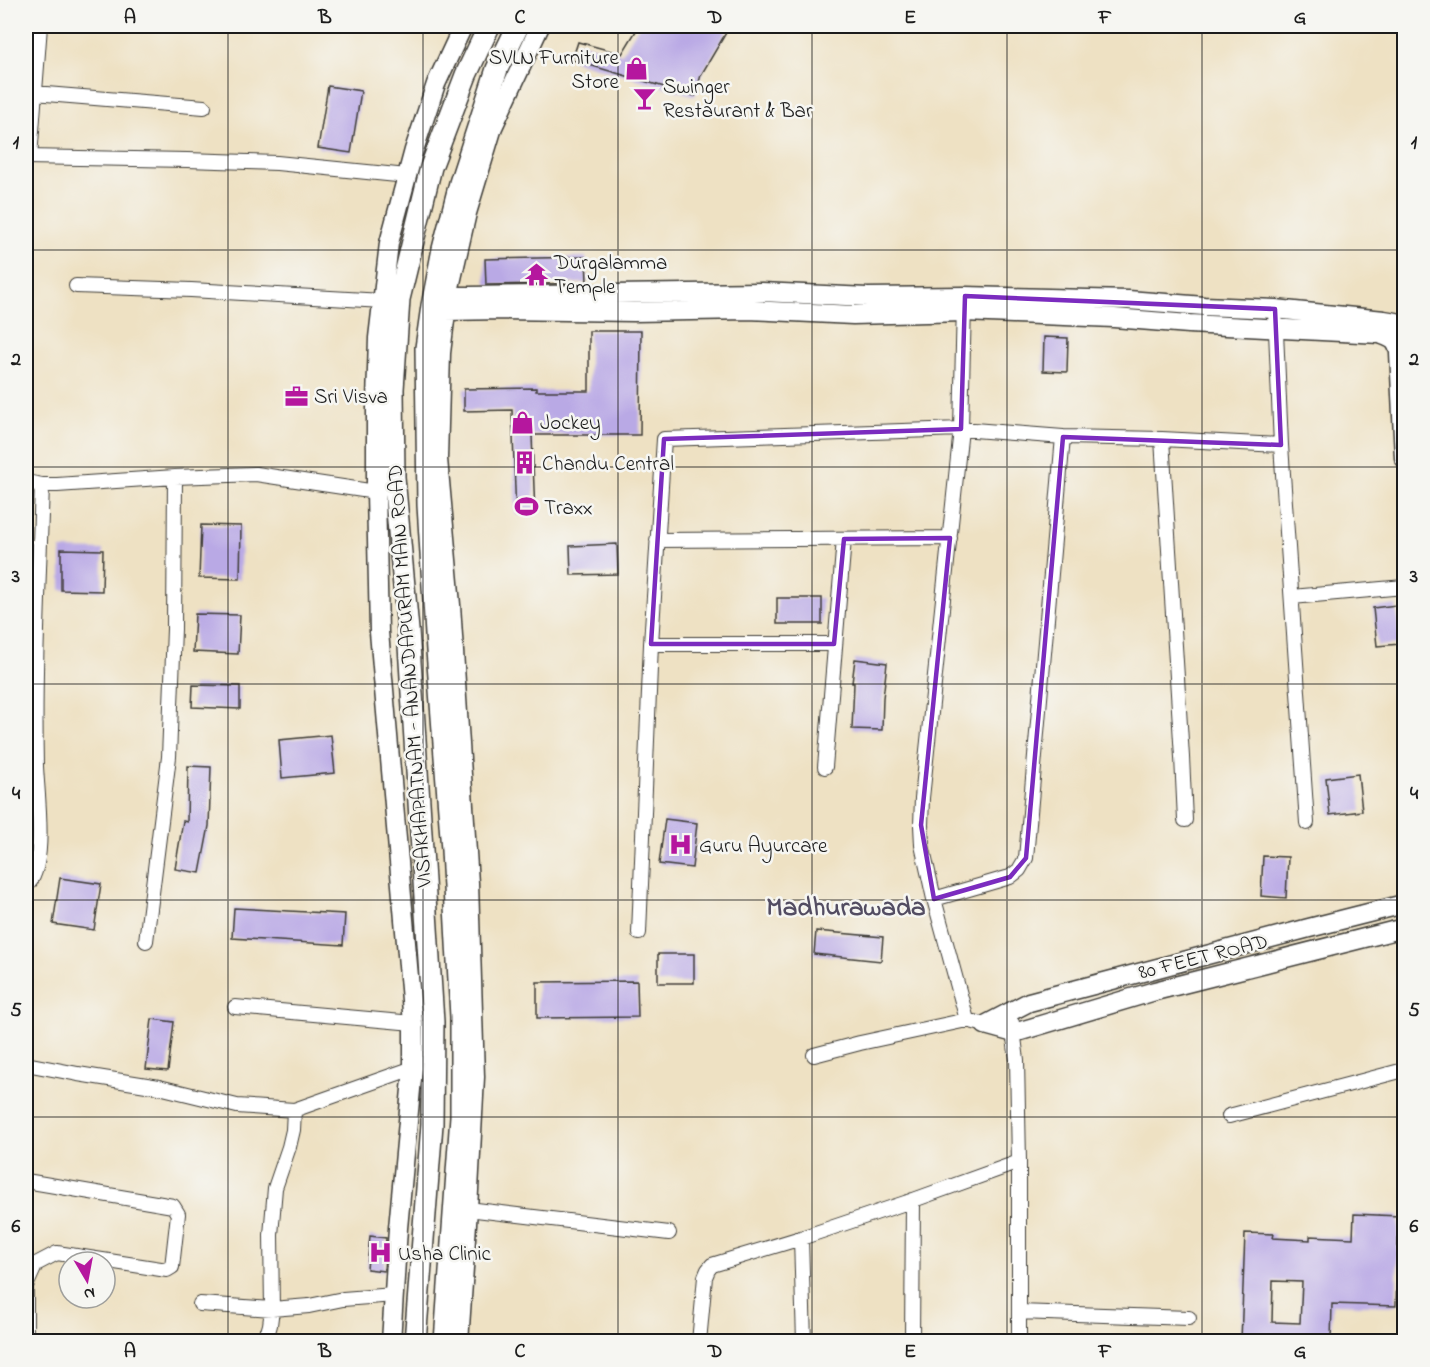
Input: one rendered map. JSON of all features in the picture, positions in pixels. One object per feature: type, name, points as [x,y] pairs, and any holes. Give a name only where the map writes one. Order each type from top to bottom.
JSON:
[{"type":"main road","name":"VISAKHAPATNAM - ANANDAPURAM MAIN ROAD","points":[[415,1341],[432,1124],[433,1022],[408,630],[394,477],[393,389],[399,299],[431,166],[466,75],[489,26]]},
{"type":"main road","name":"VISAKHAPATNAM - ANANDAPURAM MAIN ROAD","points":[[445,1341],[461,1116],[461,1017],[428,505],[426,348],[440,302],[443,249],[460,183],[497,69],[518,26]]},
{"type":"street","points":[[40,26],[28,158],[176,159],[277,163],[407,177]]},
{"type":"street","points":[[391,1341],[401,1193],[414,1068],[413,1023],[379,632],[376,492],[378,338],[389,243],[436,84],[463,26]]},
{"type":"street","points":[[459,1341],[475,1077],[469,883],[451,605],[438,459],[440,302],[493,127],[540,26]]},
{"type":"street","points":[[34,93],[204,107]]},
{"type":"street","points":[[76,286],[383,301]]},
{"type":"street","points":[[440,302],[762,292],[964,304],[1189,324],[1380,334],[1393,340],[1399,352],[1404,458]]},
{"type":"street","points":[[964,304],[1128,300],[1275,309],[1384,320],[1396,322],[1404,327]]},
{"type":"street","points":[[964,304],[961,429],[921,825],[922,845],[934,899],[966,1020]]},
{"type":"street","points":[[1275,309],[1281,445],[1307,823]]},
{"type":"street","points":[[639,933],[651,644],[664,439],[961,429],[1063,437],[1281,445]]},
{"type":"street","points":[[934,899],[1010,877],[1019,870],[1026,858],[1063,437]]},
{"type":"street","points":[[1162,439],[1185,820]]},
{"type":"street","points":[[26,482],[42,485],[256,474],[376,492]]},
{"type":"street","points":[[146,941],[169,757],[174,628],[175,477]]},
{"type":"street","points":[[26,886],[35,874],[39,853],[36,765],[42,485]]},
{"type":"street","points":[[657,540],[950,538]]},
{"type":"street","points":[[825,767],[844,539]]},
{"type":"street","points":[[1292,597],[1404,587]]},
{"type":"street","points":[[651,644],[834,644]]},
{"type":"street","points":[[985,1025],[1029,1002],[1404,904]]},
{"type":"street","name":"80 FEET ROAD","points":[[1014,1032],[1155,991],[1404,928]]},
{"type":"street","points":[[235,1007],[413,1023]]},
{"type":"street","points":[[1010,1012],[1017,1060],[1019,1341]]},
{"type":"street","points":[[814,1055],[966,1020],[1014,1032]]},
{"type":"street","points":[[26,1064],[159,1087],[237,1106],[294,1110],[414,1068]]},
{"type":"street","points":[[1229,1116],[1404,1070]]},
{"type":"street","points":[[243,1341],[261,1338],[270,1325],[272,1310],[271,1235],[275,1188],[289,1148],[294,1110]]},
{"type":"street","points":[[699,1341],[705,1277],[712,1265],[801,1238],[1019,1162]]},
{"type":"street","points":[[26,1181],[173,1206],[178,1214],[172,1267],[167,1270],[57,1253],[36,1264],[26,1286],[26,1340],[114,1341]]},
{"type":"street","points":[[912,1341],[913,1200]]},
{"type":"street","points":[[468,1209],[669,1233]]},
{"type":"street","points":[[801,1238],[804,1341]]},
{"type":"street","points":[[200,1304],[272,1310],[343,1299],[394,1295]]},
{"type":"street","points":[[1019,1312],[1189,1318]]},
{"type":"highlighted area","points":[[965,296],[1275,309],[1281,445],[1063,437],[1026,858],[1010,877],[934,899],[921,825],[950,538],[844,539],[834,644],[651,644],[664,439],[961,429]]},
{"type":"building","points":[[639,26],[730,26],[701,75],[695,96],[572,60],[578,42],[622,54]]},
{"type":"building","points":[[328,86],[361,91],[351,153],[318,148]]},
{"type":"building","name":"Durgalamma Temple","points":[[586,257],[587,283],[486,285],[485,259]]},
{"type":"building","points":[[589,331],[641,331],[640,435],[532,435],[535,515],[516,515],[512,410],[464,411],[464,389],[536,388],[536,391],[589,391]]},
{"type":"building","points":[[1044,337],[1068,338],[1067,372],[1043,371]]},
{"type":"building","points":[[201,525],[241,526],[240,579],[199,578]]},
{"type":"building","points":[[617,544],[618,574],[571,575],[570,546]]},
{"type":"building","points":[[61,549],[103,550],[102,591],[61,590]]},
{"type":"building","points":[[777,598],[822,598],[822,624],[777,624]]},
{"type":"building","points":[[1396,605],[1400,644],[1377,646],[1373,608]]},
{"type":"building","points":[[195,614],[240,615],[238,654],[193,652]]},
{"type":"building","points":[[855,659],[887,663],[882,730],[852,729],[854,683],[852,683]]},
{"type":"building","points":[[193,685],[240,686],[240,709],[192,707]]},
{"type":"building","points":[[331,735],[335,773],[282,778],[279,740]]},
{"type":"building","points":[[188,766],[211,767],[209,826],[200,873],[175,869],[183,821],[187,822]]},
{"type":"building","points":[[1358,774],[1362,811],[1330,815],[1326,778]]},
{"type":"building","points":[[665,819],[697,823],[692,868],[659,864]]},
{"type":"building","points":[[1263,856],[1288,857],[1286,898],[1261,896]]},
{"type":"building","points":[[60,878],[101,884],[94,930],[53,924]]},
{"type":"building","points":[[234,908],[345,914],[343,945],[232,938]]},
{"type":"building","points":[[816,931],[883,937],[881,961],[814,954]]},
{"type":"building","points":[[658,954],[694,954],[694,983],[658,983]]},
{"type":"building","points":[[637,981],[638,1017],[537,1018],[537,982]]},
{"type":"building","points":[[152,1019],[174,1022],[168,1071],[146,1069]]},
{"type":"building","points":[[1354,1214],[1399,1216],[1396,1306],[1332,1304],[1331,1341],[1241,1341],[1245,1233],[1274,1234],[1273,1238],[1310,1240],[1310,1236],[1353,1238]],"holes":[[[1273,1281],[1302,1282],[1300,1323],[1272,1322]]]},
{"type":"building","points":[[370,1236],[386,1238],[384,1271],[367,1269]]},
{"type":"place","name":"SVLN Furniture Store","points":[[637,69]]},
{"type":"place","name":"Swinger Restaurant & Bar","points":[[645,98]]},
{"type":"place","name":"Durgalamma Temple","points":[[536,274]]},
{"type":"place","name":"Sri Visva","points":[[296,396]]},
{"type":"place","name":"Jockey","points":[[522,422]]},
{"type":"place","name":"Chandu Central","points":[[524,463]]},
{"type":"place","name":"Traxx","points":[[526,507]]},
{"type":"place","name":"Guru Ayurcare","points":[[681,845]]},
{"type":"place","name":"Usha Clinic","points":[[380,1253]]},
{"type":"district","name":"Madhurawada","points":[[846,906]]}]
